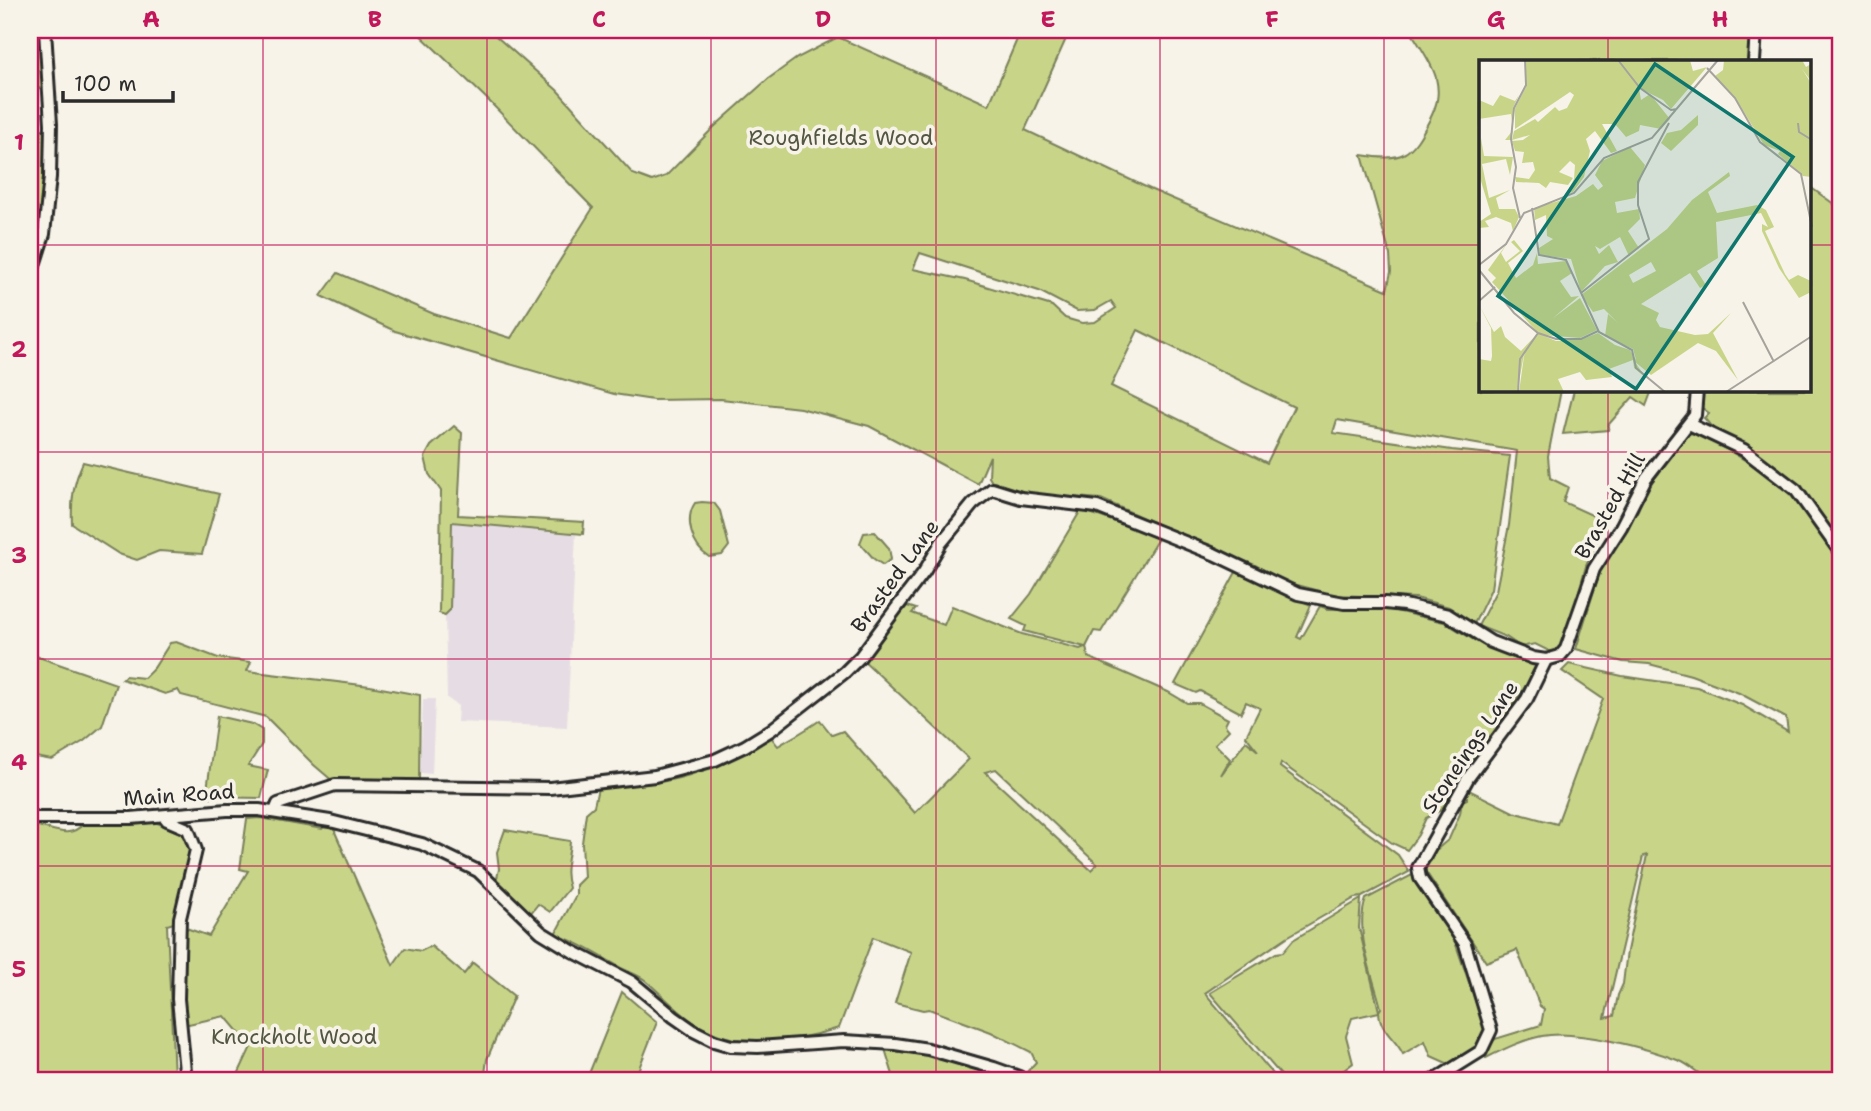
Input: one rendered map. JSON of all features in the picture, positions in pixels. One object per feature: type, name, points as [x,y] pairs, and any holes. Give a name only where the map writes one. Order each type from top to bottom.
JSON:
[{"type":"street","points":[[30,278],[44,234],[50,177],[51,124],[45,30]]},
{"type":"street","points":[[1754,60],[1756,30]]},
{"type":"street","name":"Brasted Hill","points":[[1546,660],[1560,656],[1566,649],[1594,569],[1621,527],[1646,478],[1695,415],[1698,392]]},
{"type":"street","points":[[1689,424],[1744,450],[1796,490],[1841,553]]},
{"type":"street","name":"Brasted Lane","points":[[275,811],[278,804],[335,785],[550,788],[655,776],[715,760],[771,730],[845,672],[860,657],[918,581],[941,543],[973,504],[992,489],[1021,498],[1097,507],[1214,554],[1298,594],[1344,603],[1385,603],[1439,612],[1491,642],[1533,658],[1546,660]]},
{"type":"street","name":"Stoneings Lane","points":[[1433,1081],[1481,1051],[1492,1030],[1465,944],[1420,878],[1418,868],[1468,778],[1527,699],[1546,660]]},
{"type":"street","name":"Main Road","points":[[30,818],[131,818],[227,810],[275,811],[330,821],[422,844],[478,871],[541,932],[632,982],[674,1017],[714,1041],[731,1046],[758,1047],[845,1041],[895,1044],[928,1049],[994,1068],[1024,1081]]},
{"type":"street","points":[[164,816],[188,830],[196,849],[180,918],[178,999],[186,1081]]},
{"type":"shaded area","points":[[452,521],[576,533],[567,727],[457,722],[458,706],[447,698],[445,615],[450,610]]},
{"type":"shaded area","points":[[423,699],[435,699],[432,774],[420,773]]},
{"type":"green space","points":[[30,30],[40,30],[42,88],[30,89]]},
{"type":"green space","name":"Roughfields Wood","points":[[415,30],[489,30],[557,90],[633,174],[652,181],[666,176],[714,127],[768,79],[797,58],[838,37],[989,105],[1021,30],[1070,30],[1025,130],[1152,190],[1387,290],[1391,272],[1390,255],[1362,155],[1387,158],[1404,154],[1417,141],[1434,109],[1438,94],[1436,78],[1410,30],[1750,30],[1749,60],[1479,60],[1479,392],[1561,392],[1548,456],[1550,478],[1568,487],[1563,502],[1605,521],[1586,566],[1565,639],[1555,654],[1535,644],[1521,647],[1506,637],[1478,626],[1496,591],[1509,525],[1517,451],[1337,420],[1333,433],[1510,456],[1491,589],[1474,624],[1449,607],[1416,598],[1334,595],[1285,582],[1255,565],[1101,499],[1033,494],[993,484],[989,477],[990,456],[978,484],[869,426],[800,408],[721,399],[653,400],[614,394],[395,331],[321,296],[338,273],[434,314],[511,338],[593,208],[487,99]],"holes":[[[920,253],[1039,291],[1077,311],[1095,310],[1111,301],[1116,308],[1095,322],[1082,323],[1065,318],[1052,306],[965,280],[913,269]],[[1138,330],[1294,407],[1267,463],[1111,386]]]},
{"type":"green space","points":[[44,129],[43,204],[30,250],[30,130]]},
{"type":"green space","points":[[1812,188],[1841,209],[1841,541],[1798,485],[1780,469],[1710,425],[1704,418],[1709,413],[1701,407],[1702,392],[1812,392]]},
{"type":"green space","points":[[1574,392],[1651,392],[1646,406],[1633,397],[1609,424],[1608,430],[1563,434]]},
{"type":"green space","points":[[454,426],[462,433],[458,515],[584,522],[583,534],[452,522],[450,610],[445,615],[439,613],[441,491],[429,474],[425,457],[431,446]]},
{"type":"green space","points":[[1695,433],[1722,446],[1772,479],[1801,506],[1841,560],[1841,1081],[1700,1081],[1703,1076],[1683,1062],[1611,1041],[1573,1035],[1542,1036],[1513,1045],[1486,1058],[1483,1053],[1495,1039],[1541,1025],[1544,1009],[1540,1006],[1517,950],[1486,962],[1426,872],[1425,866],[1431,861],[1435,851],[1449,839],[1460,814],[1462,801],[1467,799],[1467,789],[1513,812],[1557,824],[1603,699],[1562,671],[1569,664],[1622,676],[1697,687],[1742,705],[1788,732],[1786,718],[1739,693],[1691,675],[1649,664],[1623,662],[1576,649],[1601,568],[1638,510],[1645,490],[1659,473],[1655,470],[1672,448],[1675,451],[1687,434]],"holes":[[[1647,855],[1627,951],[1623,984],[1614,1016],[1605,1018],[1643,856]]]},
{"type":"green space","points":[[83,462],[219,494],[202,554],[159,551],[137,560],[119,554],[72,524],[73,493]]},
{"type":"green space","points":[[695,503],[714,503],[720,511],[729,546],[722,555],[709,557],[694,540],[690,517]]},
{"type":"green space","points":[[1081,510],[1159,537],[1101,632],[1094,631],[1086,647],[1088,657],[1187,703],[1199,703],[1228,719],[1225,725],[1229,730],[1215,744],[1230,759],[1221,775],[1246,741],[1258,751],[1246,736],[1260,708],[1246,702],[1241,713],[1200,691],[1196,693],[1175,684],[1236,572],[1311,605],[1297,637],[1301,639],[1320,606],[1328,609],[1387,609],[1444,622],[1481,644],[1539,666],[1441,810],[1426,818],[1407,850],[1392,843],[1281,763],[1280,767],[1398,855],[1409,872],[1362,897],[1355,898],[1287,937],[1205,993],[1279,1081],[1030,1081],[1023,1076],[1036,1062],[1031,1052],[991,1032],[929,1009],[895,1003],[911,952],[873,937],[839,1028],[805,1037],[768,1041],[731,1038],[698,1025],[642,978],[555,934],[576,895],[576,885],[584,877],[582,843],[586,813],[594,806],[598,788],[659,782],[693,774],[725,762],[771,737],[778,746],[820,720],[832,735],[843,731],[915,813],[969,759],[862,659],[907,606],[916,609],[912,613],[944,625],[952,606],[1022,634],[1080,649],[1085,647],[1024,631],[1026,626],[1011,619],[1031,594]],"holes":[[[996,769],[1097,864],[1091,870],[985,772]]]},
{"type":"green space","points":[[875,532],[889,548],[891,559],[883,565],[860,543],[864,533]]},
{"type":"green space","points":[[176,642],[218,658],[251,662],[247,671],[420,695],[419,780],[335,783],[266,717],[181,695],[178,690],[165,694],[122,679],[125,676],[144,678],[170,643]]},
{"type":"green space","points":[[30,654],[116,684],[102,726],[84,741],[52,760],[30,756]]},
{"type":"green space","points":[[217,716],[252,724],[262,730],[262,744],[248,766],[268,770],[261,798],[206,797]]},
{"type":"green space","name":"Knockholt Wood","points":[[260,818],[322,829],[326,823],[336,826],[335,832],[393,965],[405,948],[421,951],[431,946],[464,974],[473,963],[514,996],[487,1059],[484,1081],[235,1081],[251,1047],[225,1016],[184,1025],[183,927],[209,936],[248,871],[240,869],[247,819]]},
{"type":"green space","points":[[155,822],[181,833],[190,850],[174,923],[167,925],[174,1077],[181,1075],[181,1081],[30,1081],[30,825],[65,832],[78,829],[84,823]]},
{"type":"green space","points":[[505,830],[570,841],[566,870],[569,888],[550,912],[538,904],[530,914],[496,883],[499,869],[497,852]]},
{"type":"green space","points":[[1412,875],[1455,942],[1486,1032],[1479,1045],[1449,1064],[1431,1056],[1425,1041],[1403,1054],[1385,1029],[1379,1012],[1352,1018],[1346,1036],[1353,1063],[1330,1081],[1286,1081],[1210,993],[1276,953],[1283,952],[1293,940],[1361,899],[1359,928],[1379,1011],[1381,1008],[1363,939],[1366,899]]},
{"type":"green space","points":[[622,992],[657,1022],[634,1081],[586,1081]]},
{"type":"green space","points":[[885,1049],[932,1054],[1007,1081],[876,1081],[893,1075]]}]
